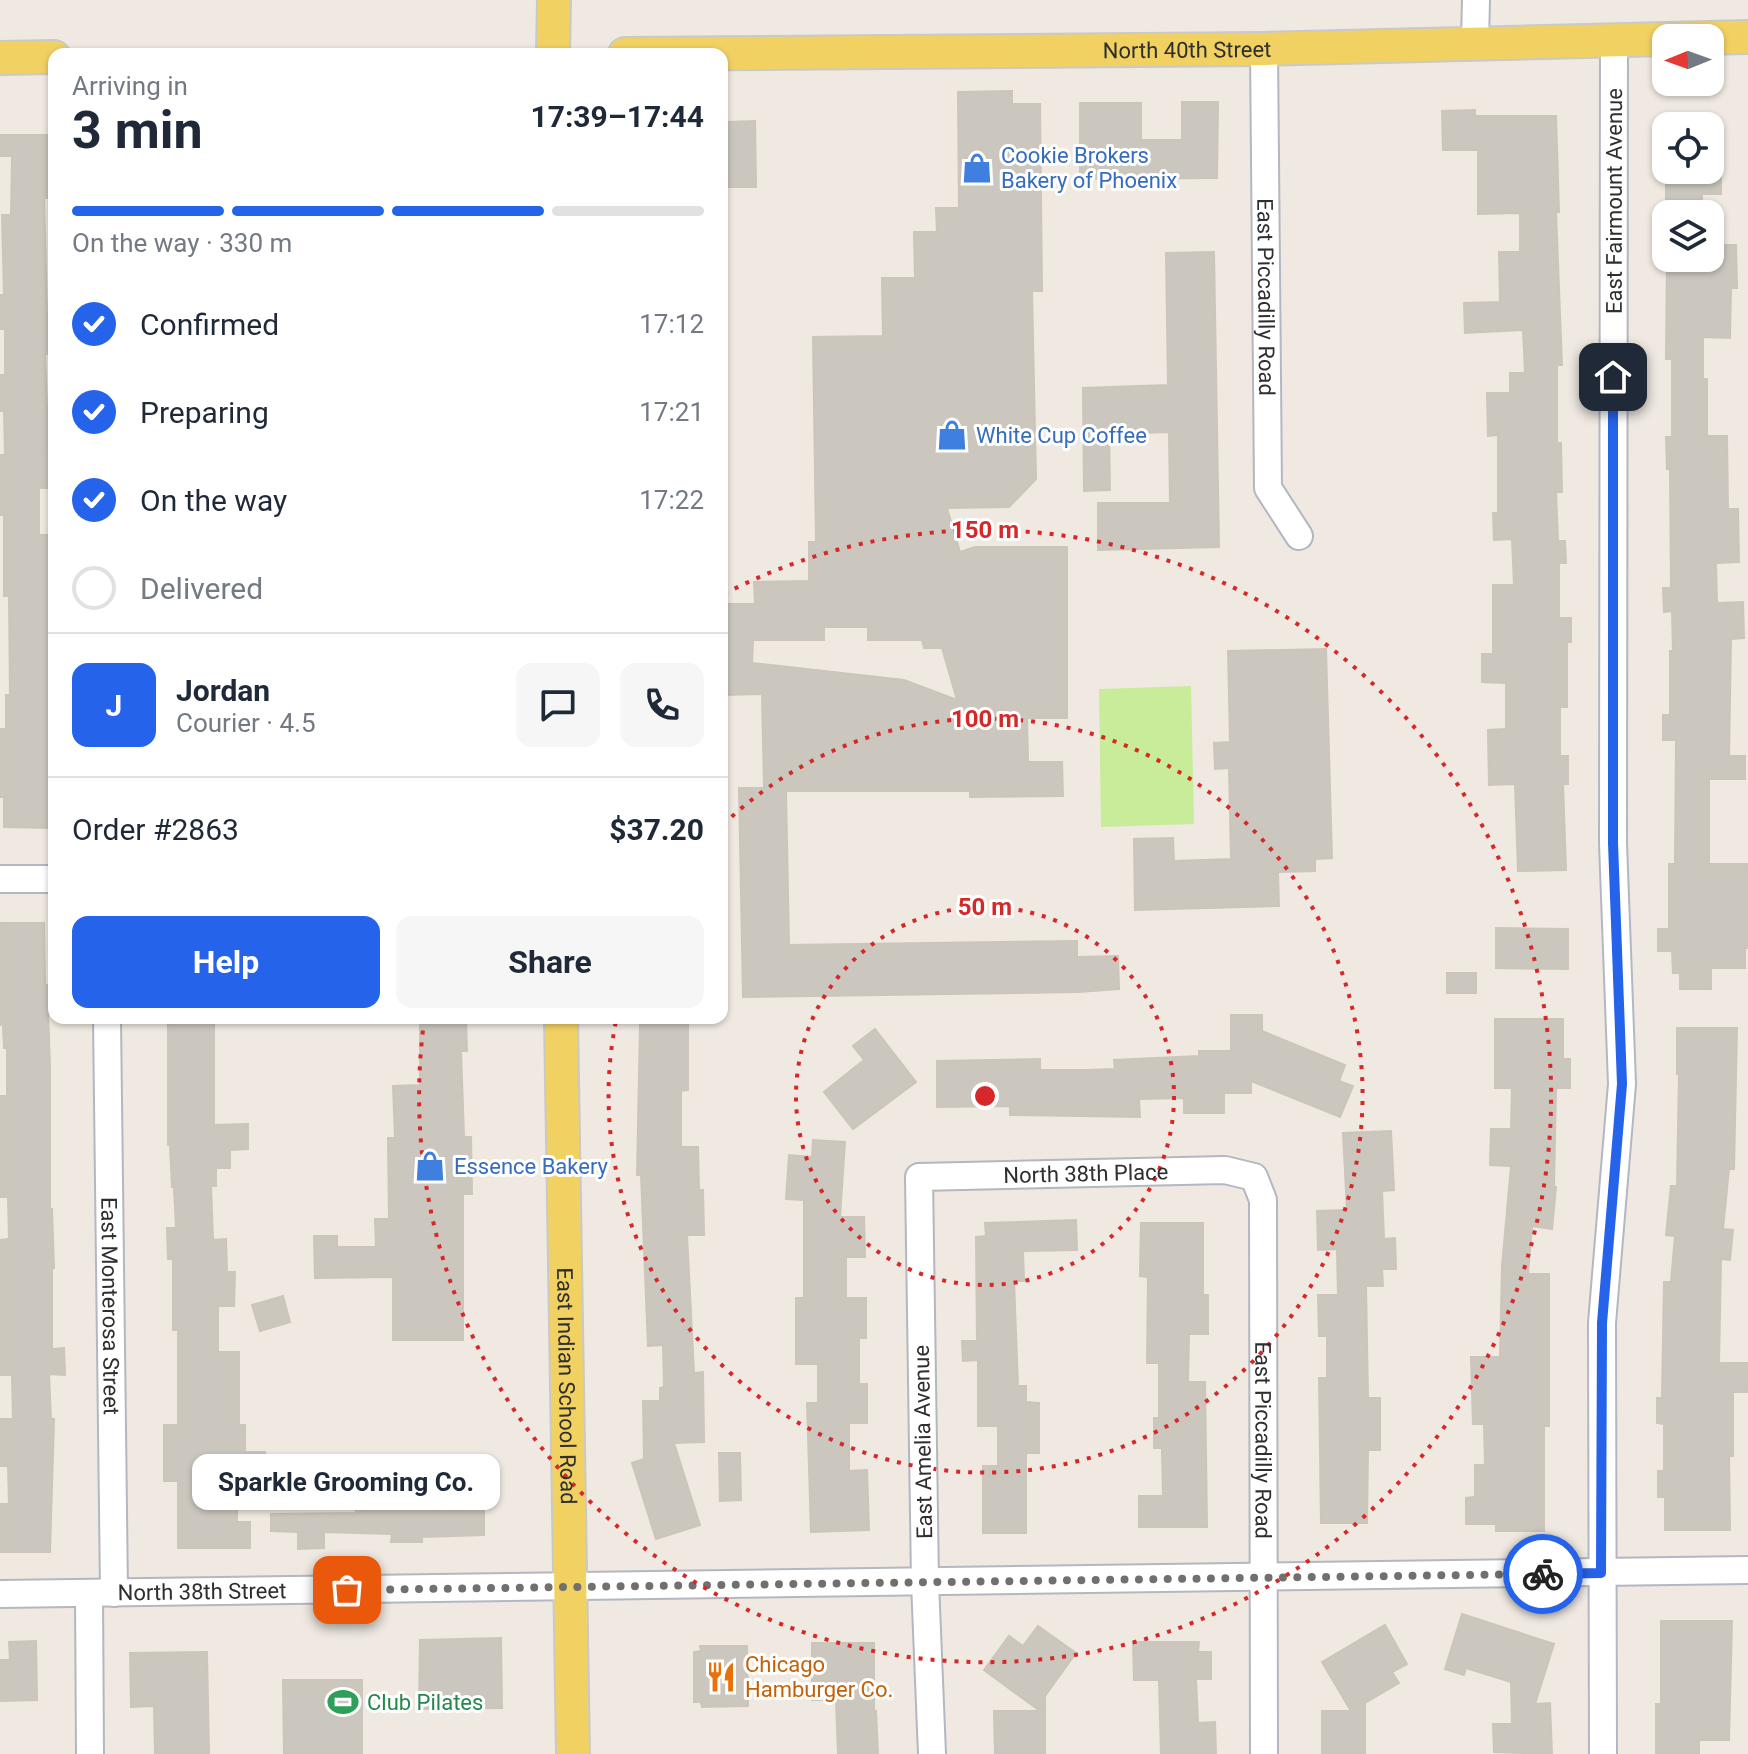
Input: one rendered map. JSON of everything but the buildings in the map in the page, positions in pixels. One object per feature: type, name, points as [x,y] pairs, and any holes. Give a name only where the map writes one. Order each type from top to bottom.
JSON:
[{"type":"main road","points":[[553,48],[554,0]]},
{"type":"main road","name":"North 40th Street","points":[[728,53],[1264,49],[1748,37]]},
{"type":"main road","points":[[0,58],[48,57]]},
{"type":"main road","name":"East Indian School Road","points":[[561,1024],[573,1754]]},
{"type":"street","points":[[1475,42],[1476,0]]},
{"type":"street","name":"East Fairmount Avenue","points":[[1603,1754],[1602,1323],[1622,1084],[1613,843],[1614,39]]},
{"type":"street","name":"East Piccadilly Road","points":[[1264,49],[1268,488],[1299,536]]},
{"type":"street","points":[[0,879],[48,879]]},
{"type":"street","name":"East Monterosa Street","points":[[90,1754],[102,1593],[107,1024]]},
{"type":"street","name":"North 38th Place","points":[[919,1177],[1225,1170],[1254,1177]]},
{"type":"street","name":"East Amelia Avenue","points":[[919,1177],[925,1582],[932,1754]]},
{"type":"street","name":"East Piccadilly Road","points":[[1254,1177],[1263,1200],[1264,1754]]},
{"type":"street","name":"North 38th Street","points":[[0,1594],[1748,1570]]},
{"type":"green space","points":[[1191,686],[1194,824],[1101,827],[1099,689]]},
{"type":"way so far","points":[[347,1590],[1543,1574]]},
{"type":"place","name":"Cookie Brokers Bakery of Phoenix","points":[[977,168]]},
{"type":"place","name":"White Cup Coffee","points":[[952,435]]},
{"type":"place","name":"Essence Bakery","points":[[430,1166]]},
{"type":"place","name":"Sparkle Grooming Co.","points":[[347,1590]]},
{"type":"place","name":"Chicago Hamburger Co.","points":[[721,1677]]},
{"type":"place","name":"Club Pilates","points":[[343,1702]]},
{"type":"route","points":[[1543,1574],[1601,1573],[1602,1323],[1622,1084],[1613,843],[1613,377]]}]
